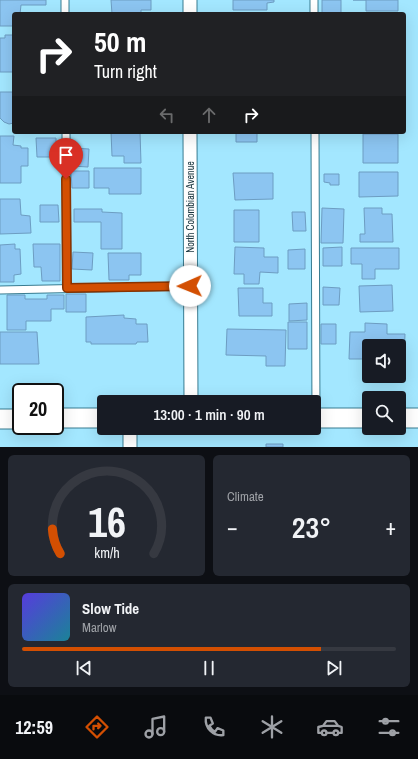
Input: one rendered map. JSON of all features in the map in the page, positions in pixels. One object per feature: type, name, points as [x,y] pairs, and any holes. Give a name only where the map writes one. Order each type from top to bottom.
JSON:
[{"type":"street","points":[[190,0],[190,12]]},
{"type":"street","name":"North Colombian Avenue","points":[[190,134],[190,395]]},
{"type":"street","points":[[64,418],[97,418]]},
{"type":"street","points":[[321,418],[362,418]]},
{"type":"street","points":[[406,418],[418,418]]},
{"type":"street","points":[[0,419],[12,419]]},
{"type":"street","points":[[130,435],[130,447]]},
{"type":"lane","points":[[65,0],[65,12]]},
{"type":"lane","points":[[314,0],[314,12]]},
{"type":"lane","points":[[66,134],[67,288]]},
{"type":"lane","points":[[315,134],[315,395]]},
{"type":"lane","points":[[0,290],[190,286]]},
{"type":"building","points":[[0,0],[46,0],[46,5],[21,5],[20,12],[12,12],[12,26],[0,26]]},
{"type":"building","points":[[111,0],[151,0],[151,10],[141,10],[141,12],[112,12]]},
{"type":"building","points":[[233,0],[274,0],[274,2],[267,3],[267,10],[233,10]]},
{"type":"building","points":[[322,0],[341,0],[341,12],[322,12]]},
{"type":"building","points":[[366,0],[398,0],[398,11],[366,11]]},
{"type":"building","points":[[5,35],[12,35],[12,72],[0,72],[0,38],[5,38]]},
{"type":"building","points":[[0,92],[12,92],[12,123],[4,122],[0,118]]},
{"type":"building","points":[[111,134],[140,134],[141,163],[124,163],[124,156],[112,156]]},
{"type":"building","points":[[236,134],[257,134],[257,142],[236,142]]},
{"type":"building","points":[[363,134],[398,134],[398,163],[363,163]]},
{"type":"building","points":[[0,136],[14,136],[13,145],[21,146],[21,148],[28,148],[28,166],[21,166],[21,183],[0,183]]},
{"type":"building","points":[[36,138],[56,138],[56,157],[37,157]]},
{"type":"building","points":[[72,148],[89,149],[88,167],[72,166]]},
{"type":"building","points":[[94,168],[141,168],[141,194],[109,194],[109,188],[94,188]]},
{"type":"building","points":[[71,171],[89,171],[89,188],[72,188]]},
{"type":"building","points":[[359,172],[398,172],[398,196],[359,197]]},
{"type":"building","points":[[233,173],[273,173],[273,199],[235,200]]},
{"type":"building","points":[[324,174],[339,174],[339,185],[330,185],[330,183],[324,182]]},
{"type":"building","points":[[0,199],[20,199],[21,215],[30,216],[31,233],[0,234]]},
{"type":"building","points":[[40,205],[58,205],[59,222],[40,222]]},
{"type":"building","points":[[322,208],[344,209],[343,243],[321,243]]},
{"type":"building","points":[[364,208],[382,208],[382,214],[392,214],[393,242],[360,242],[360,234],[365,234]]},
{"type":"building","points":[[74,209],[102,209],[102,212],[122,213],[122,249],[101,249],[101,222],[74,222]]},
{"type":"building","points":[[234,210],[259,210],[259,242],[234,242]]},
{"type":"building","points":[[292,212],[305,212],[306,231],[293,231]]},
{"type":"building","points":[[15,244],[15,249],[20,249],[21,274],[14,275],[14,282],[0,282],[0,245]]},
{"type":"building","points":[[33,244],[60,244],[60,281],[42,281],[41,267],[34,267]]},
{"type":"building","points":[[235,247],[264,248],[264,257],[278,257],[278,273],[260,272],[259,284],[244,284],[244,274],[234,274]]},
{"type":"building","points":[[342,247],[342,266],[323,266],[323,248]]},
{"type":"building","points":[[351,248],[399,248],[399,269],[375,269],[375,279],[362,279],[362,264],[351,264]]},
{"type":"building","points":[[305,249],[305,269],[288,269],[288,250]]},
{"type":"building","points":[[73,252],[93,253],[92,270],[72,269]]},
{"type":"building","points":[[108,253],[141,253],[141,275],[129,275],[129,280],[109,280]]},
{"type":"building","points":[[392,285],[393,311],[360,312],[359,286]]},
{"type":"building","points":[[323,287],[340,288],[339,305],[323,305]]},
{"type":"building","points":[[238,288],[263,288],[263,303],[272,303],[272,316],[239,316]]},
{"type":"building","points":[[66,294],[86,294],[86,312],[66,312]]},
{"type":"building","points":[[7,295],[25,295],[25,299],[47,299],[47,295],[64,295],[64,309],[51,309],[51,321],[26,321],[26,330],[7,330]]},
{"type":"building","points":[[307,303],[307,320],[289,321],[289,304]]},
{"type":"building","points":[[124,315],[124,318],[136,319],[136,324],[147,324],[148,342],[137,342],[136,344],[91,344],[91,342],[86,342],[86,317]]},
{"type":"building","points":[[288,322],[307,322],[307,349],[288,349]]},
{"type":"building","points":[[365,323],[387,324],[387,334],[405,334],[405,339],[362,339],[362,359],[349,359],[350,332],[365,332]]},
{"type":"building","points":[[321,324],[336,324],[336,344],[321,344]]},
{"type":"building","points":[[227,329],[286,330],[285,366],[266,366],[266,356],[226,355]]},
{"type":"building","points":[[0,332],[37,332],[39,364],[0,364]]},
{"type":"building","points":[[266,444],[283,444],[283,447],[266,447]]},
{"type":"route","points":[[66,179],[67,288],[190,286]]}]
